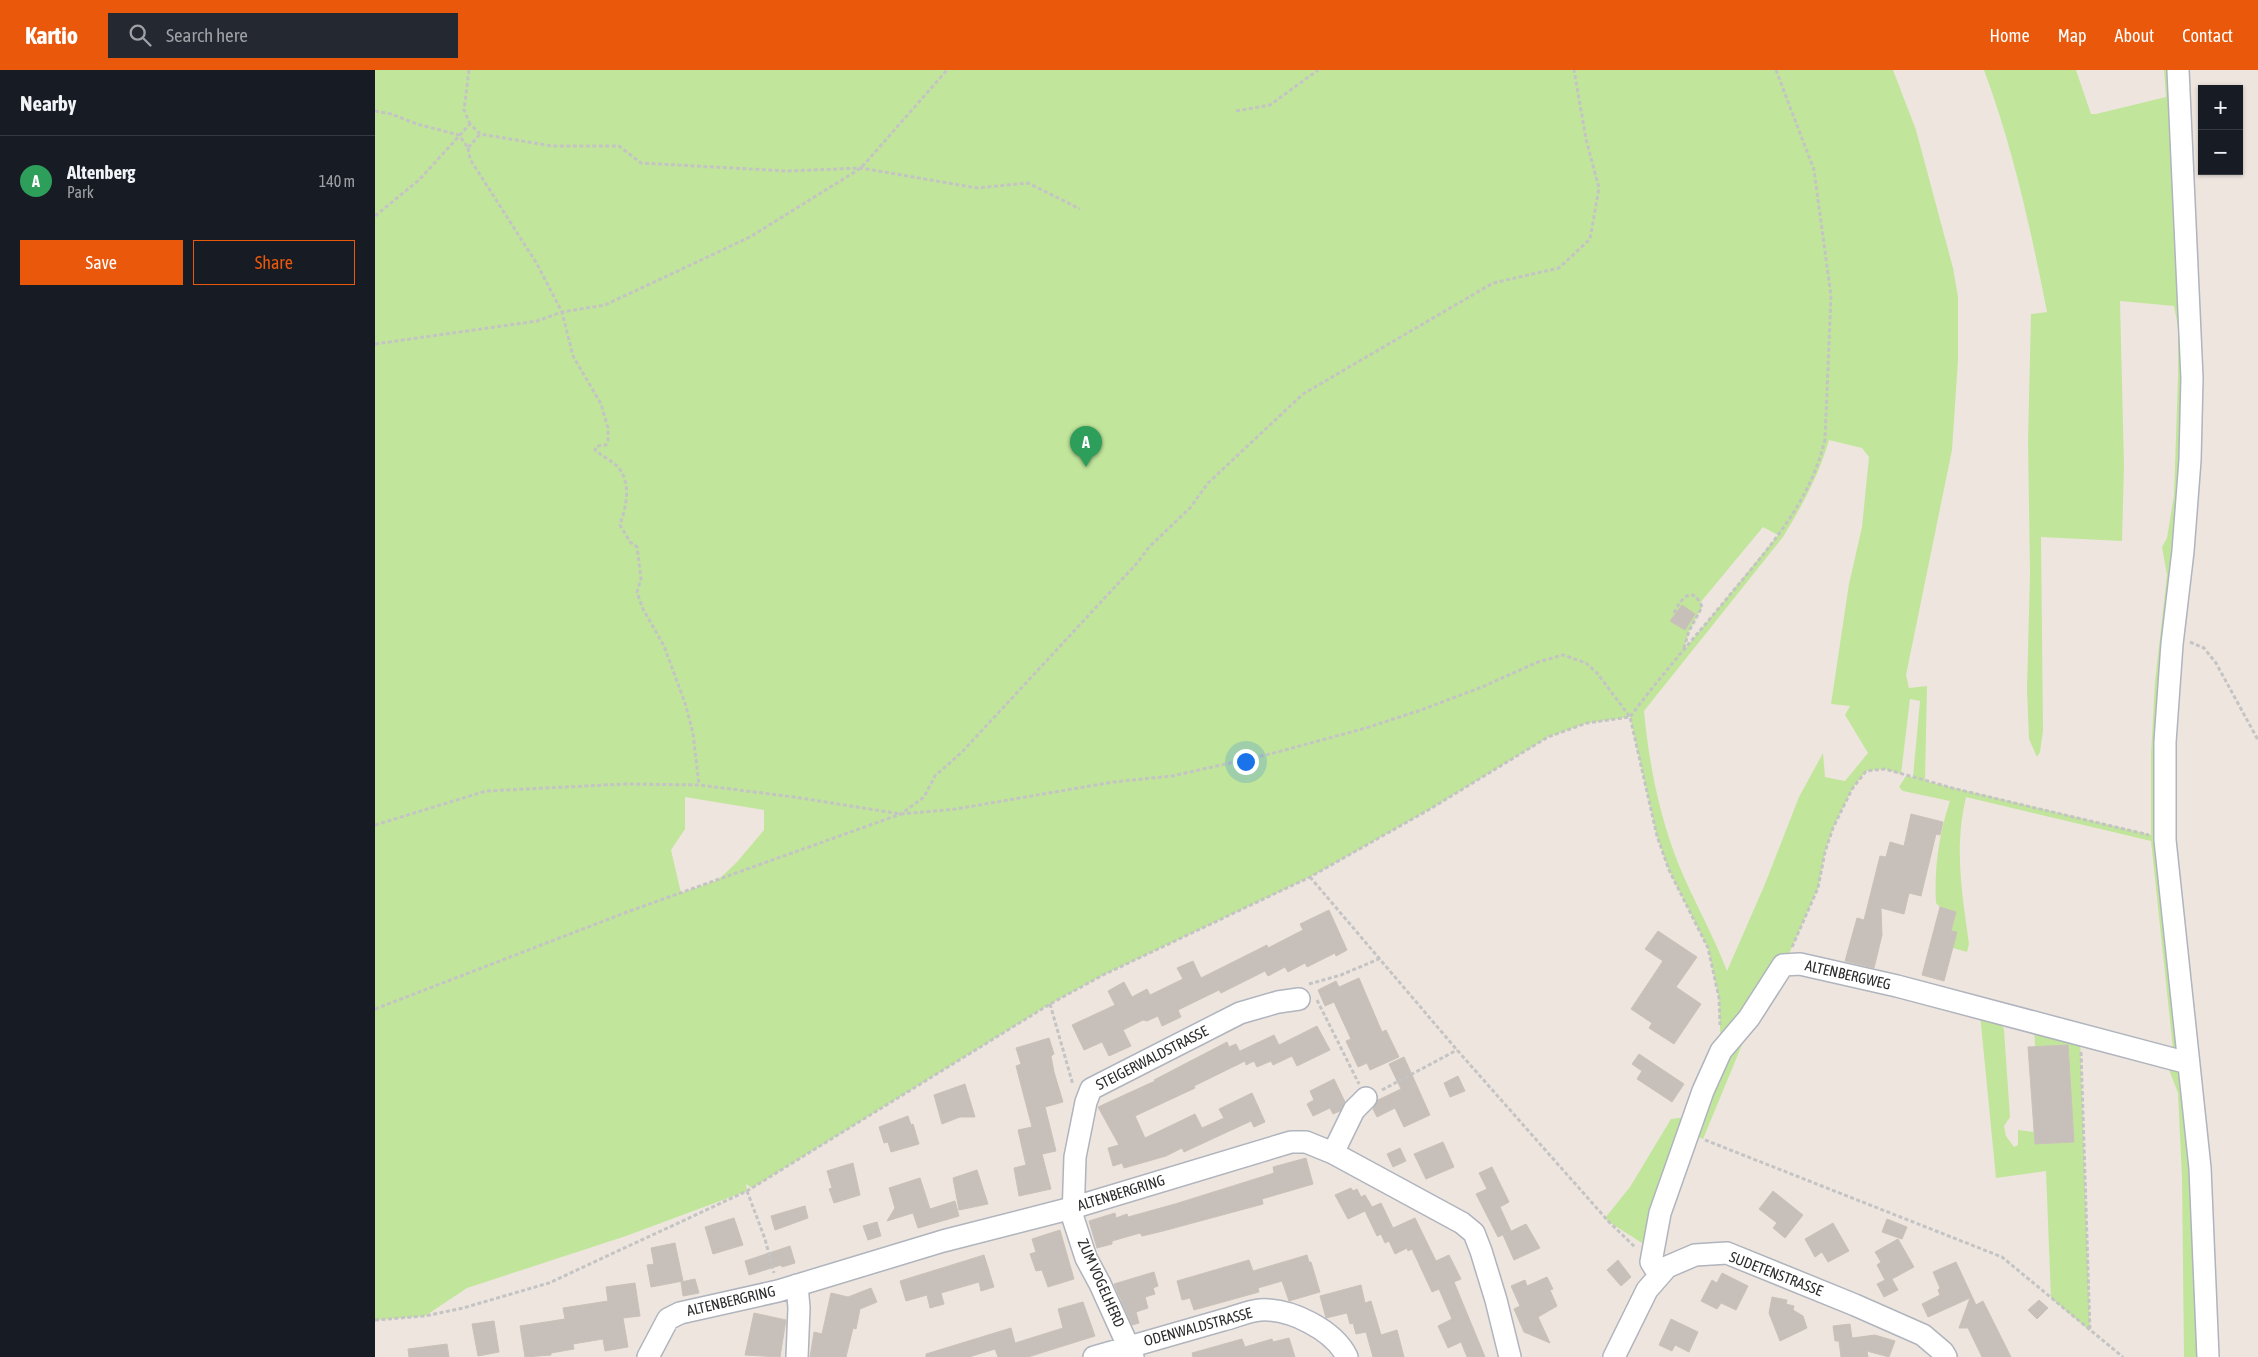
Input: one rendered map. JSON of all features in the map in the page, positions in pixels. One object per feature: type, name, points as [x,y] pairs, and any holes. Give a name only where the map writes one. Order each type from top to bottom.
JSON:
[{"type":"street","points":[[2178,70],[2192,378],[2190,460],[2183,551],[2172,644],[2165,742],[2165,840],[2199,1168],[2208,1357]]},
{"type":"street","name":"ALTENBERGWEG","points":[[1655,1267],[1660,1212],[1703,1091],[1721,1051],[1749,1018],[1783,965],[1800,964],[1843,974],[2188,1063]]},
{"type":"street","name":"STEIGERWALDSTRASSE","points":[[1072,1208],[1075,1157],[1086,1102],[1091,1089],[1240,1013],[1278,1002],[1299,999]]},
{"type":"street","points":[[1333,1153],[1354,1110],[1366,1098]]},
{"type":"street","name":"ALTENBERGRING","points":[[648,1357],[668,1319],[680,1313],[787,1288],[943,1241],[1072,1208],[1291,1142],[1306,1142],[1333,1153],[1462,1222],[1473,1233],[1496,1300],[1510,1357]]},
{"type":"street","name":"ZUM VOGELHERD","points":[[1072,1208],[1086,1258],[1131,1351]]},
{"type":"street","name":"SUDETENSTRASSE","points":[[1614,1357],[1647,1290],[1655,1267],[1667,1267],[1695,1255],[1727,1253],[1855,1304],[1923,1335],[1943,1352],[1946,1357]]},
{"type":"street","points":[[787,1288],[799,1308],[797,1357]]},
{"type":"street","name":"ODENWALDSTRASSE","points":[[1094,1357],[1131,1351],[1260,1310],[1282,1312],[1323,1329],[1342,1346],[1347,1357]]},
{"type":"path","points":[[469,70],[464,110],[470,124],[480,134],[552,146],[619,146],[641,163],[787,171],[861,168],[977,188],[1028,183],[1080,209]]},
{"type":"path","points":[[375,344],[537,321],[562,312],[605,305],[750,237],[861,168],[947,70]]},
{"type":"path","points":[[1235,111],[1270,104],[1318,70]]},
{"type":"path","points":[[375,1008],[627,912],[901,814],[924,797],[935,776],[962,752],[1138,562],[1149,547],[1190,508],[1208,483],[1303,394],[1493,283],[1559,268],[1590,239],[1599,188],[1586,139],[1574,70]]},
{"type":"path","points":[[375,1320],[425,1316],[463,1308],[549,1282],[747,1191],[1051,1004],[1103,975],[1310,877],[1430,809],[1548,737],[1587,723],[1630,717],[1758,562],[1794,515],[1820,462],[1825,439],[1831,296],[1814,170],[1776,70]]},
{"type":"path","points":[[375,111],[391,114],[417,124],[459,135],[468,148],[471,159],[537,264],[562,312],[573,356],[601,404],[608,428],[606,445],[597,446],[595,450],[618,468],[626,484],[626,507],[621,525],[630,542],[637,547],[641,579],[637,592],[643,609],[663,646],[685,703],[693,733],[695,763],[699,784]]},
{"type":"path","points":[[375,216],[419,180],[470,124]]},
{"type":"path","points":[[468,148],[480,134]]},
{"type":"path","points":[[1674,613],[1679,601],[1687,595],[1693,594],[1699,598],[1702,607],[1689,631],[1683,651]]},
{"type":"path","points":[[2172,644],[2189,642],[2204,648],[2216,663],[2258,740]]},
{"type":"path","points":[[375,825],[486,791],[625,784],[699,784],[901,814],[956,809],[1113,782],[1172,776],[1251,759],[1403,716],[1482,687],[1538,662],[1563,655],[1586,663],[1597,673],[1630,717],[1657,836],[1669,870],[1708,948],[1719,998],[1721,1051]]},
{"type":"path","points":[[1783,965],[1818,888],[1825,852],[1833,828],[1852,789],[1866,771],[1885,768],[1956,789],[2085,818],[2165,840]]},
{"type":"path","points":[[1310,877],[1381,958],[1457,1050],[1609,1222],[1655,1267]]},
{"type":"path","points":[[1299,999],[1309,984],[1341,975],[1381,958]]},
{"type":"path","points":[[1051,1004],[1076,1097],[1086,1102]]},
{"type":"path","points":[[1325,1015],[1366,1098],[1457,1050]]},
{"type":"path","points":[[2080,1034],[2090,1331]]},
{"type":"path","points":[[1688,1133],[2002,1257],[2123,1357]]},
{"type":"path","points":[[747,1191],[765,1239],[787,1288]]},
{"type":"green space","points":[[375,70],[1893,70],[1916,130],[1953,268],[1958,297],[1958,360],[1952,450],[1906,675],[1909,688],[1927,686],[1925,781],[2151,835],[2151,755],[2155,682],[2167,575],[2162,547],[2167,538],[2174,495],[2178,327],[2174,306],[2120,301],[2124,466],[2122,541],[2041,537],[2043,731],[2040,752],[2037,757],[2029,739],[2027,689],[2030,573],[2028,441],[2031,314],[2047,312],[2012,159],[1984,70],[2076,70],[2091,114],[2096,114],[2166,97],[2164,70],[2178,70],[2192,378],[2165,742],[2208,1357],[2184,1357],[2182,1177],[2178,1093],[2168,1067],[2080,1034],[2090,1331],[2051,1298],[2046,1171],[1996,1178],[1980,1014],[1802,972],[1788,976],[1757,1017],[1744,1040],[1703,1139],[1688,1133],[1653,1250],[1605,1218],[1630,1187],[1671,1119],[1694,1116],[1721,1051],[1719,998],[1708,948],[1669,870],[1657,836],[1630,717],[1587,723],[1548,737],[1430,809],[1310,877],[1103,975],[1050,1004],[752,1188],[746,1184],[747,1191],[626,1236],[467,1288],[425,1316],[375,1320]],"holes":[[[1829,440],[1862,448],[1869,457],[1862,527],[1849,584],[1831,704],[1850,706],[1845,715],[1868,753],[1845,781],[1825,777],[1823,753],[1799,797],[1765,884],[1727,971],[1671,845],[1656,789],[1644,711],[1783,537],[1797,514],[1820,466]],[[1763,527],[1778,535],[1684,650],[1689,631],[1702,607],[1700,603]],[[1910,699],[1920,701],[1913,777],[1906,776],[1899,787],[1903,791],[1950,801],[1938,851],[1936,903],[1940,907],[1956,912],[1951,931],[1956,932],[1953,948],[1967,952],[1969,944],[1960,871],[1960,835],[1966,797],[2151,841],[2174,1058],[2034,1022],[2035,1047],[2068,1045],[2074,1142],[2035,1144],[2034,1132],[2018,1130],[2018,1145],[2014,1147],[2006,1136],[2004,1126],[2010,1117],[2004,1030],[1998,1012],[1784,965],[1818,888],[1825,852],[1833,828],[1852,789],[1866,771],[1885,769],[1901,774]],[[685,797],[764,810],[764,830],[737,862],[718,880],[681,893],[671,850],[685,829]]]},
{"type":"building","points":[[1682,605],[1695,614],[1685,630],[1670,621]]},
{"type":"building","points":[[1911,814],[1943,822],[1940,835],[1936,834],[1921,896],[1909,893],[1904,914],[1881,908],[1882,935],[1874,968],[1845,961],[1857,918],[1864,920],[1880,856],[1886,857],[1890,842],[1904,846]]},
{"type":"building","points":[[1940,907],[1956,912],[1951,931],[1957,932],[1944,981],[1922,975]]},
{"type":"building","points":[[1329,910],[1347,950],[1336,956],[1335,953],[1307,967],[1305,963],[1288,972],[1285,967],[1268,976],[1265,971],[1221,993],[1219,990],[1178,1010],[1181,1017],[1162,1026],[1158,1016],[1147,1021],[1143,1020],[1123,1030],[1131,1046],[1109,1056],[1102,1042],[1084,1050],[1072,1025],[1115,1005],[1108,991],[1124,982],[1132,997],[1147,989],[1150,995],[1183,979],[1177,968],[1193,961],[1201,978],[1267,945],[1268,948],[1303,930],[1300,924]]},
{"type":"building","points":[[1658,931],[1697,957],[1676,987],[1701,1004],[1674,1044],[1649,1028],[1652,1023],[1631,1009],[1663,961],[1645,949]]},
{"type":"building","points":[[1359,978],[1382,1032],[1386,1030],[1399,1057],[1370,1070],[1367,1063],[1358,1067],[1346,1041],[1351,1039],[1334,1002],[1325,1006],[1318,990],[1336,981],[1339,987]]},
{"type":"building","points":[[1317,1026],[1330,1050],[1297,1066],[1292,1056],[1273,1065],[1271,1061],[1257,1067],[1254,1061],[1246,1065],[1245,1061],[1194,1086],[1195,1088],[1135,1116],[1145,1138],[1195,1114],[1202,1128],[1224,1118],[1219,1109],[1252,1093],[1265,1122],[1254,1127],[1251,1121],[1184,1152],[1182,1148],[1166,1156],[1124,1168],[1122,1163],[1113,1166],[1108,1148],[1119,1145],[1098,1107],[1155,1081],[1227,1042],[1229,1047],[1236,1044],[1241,1054],[1240,1051],[1274,1035],[1279,1045]]},
{"type":"building","points":[[1049,1038],[1054,1054],[1051,1056],[1054,1072],[1063,1102],[1045,1107],[1056,1151],[1042,1154],[1051,1189],[1019,1196],[1014,1168],[1026,1165],[1018,1130],[1032,1127],[1016,1066],[1021,1064],[1016,1048]]},
{"type":"building","points":[[2068,1045],[2074,1142],[2035,1144],[2028,1047]]},
{"type":"building","points":[[1639,1054],[1684,1084],[1672,1102],[1637,1079],[1642,1071],[1632,1064]]},
{"type":"building","points":[[1404,1057],[1430,1115],[1404,1127],[1395,1108],[1377,1117],[1373,1109],[1378,1100],[1401,1089],[1389,1064]]},
{"type":"building","points":[[1458,1076],[1465,1091],[1450,1097],[1444,1083]]},
{"type":"building","points":[[1334,1079],[1345,1102],[1340,1111],[1333,1114],[1330,1108],[1313,1116],[1307,1104],[1314,1100],[1310,1091]]},
{"type":"building","points":[[965,1084],[975,1117],[960,1117],[942,1124],[934,1095]]},
{"type":"building","points":[[908,1116],[911,1125],[913,1124],[919,1144],[891,1152],[888,1142],[884,1143],[879,1127]]},
{"type":"building","points":[[1443,1142],[1454,1167],[1426,1179],[1414,1154]]},
{"type":"building","points":[[1400,1148],[1406,1161],[1393,1167],[1387,1154]]},
{"type":"building","points":[[1306,1158],[1313,1184],[1262,1199],[1263,1204],[1142,1236],[1140,1233],[1112,1241],[1112,1244],[1097,1248],[1089,1221],[1115,1213],[1116,1218],[1127,1214],[1128,1217],[1175,1204],[1274,1173],[1273,1167]]},
{"type":"building","points":[[853,1163],[860,1195],[834,1203],[829,1189],[832,1188],[827,1171]]},
{"type":"building","points":[[1492,1167],[1509,1202],[1500,1207],[1511,1231],[1498,1237],[1476,1194],[1487,1189],[1479,1173]]},
{"type":"building","points":[[977,1170],[988,1204],[959,1210],[953,1178]]},
{"type":"building","points":[[920,1178],[930,1209],[955,1201],[959,1216],[918,1228],[913,1213],[887,1221],[895,1208],[889,1188]]},
{"type":"building","points":[[1351,1188],[1353,1191],[1357,1189],[1361,1197],[1365,1195],[1372,1207],[1381,1203],[1393,1228],[1415,1218],[1436,1261],[1449,1255],[1461,1279],[1454,1282],[1485,1357],[1467,1357],[1461,1342],[1448,1348],[1438,1326],[1452,1319],[1439,1289],[1432,1292],[1412,1249],[1408,1251],[1407,1248],[1395,1254],[1389,1241],[1385,1243],[1381,1234],[1377,1236],[1365,1211],[1348,1219],[1335,1195]]},
{"type":"building","points":[[1773,1191],[1803,1215],[1785,1238],[1773,1228],[1777,1223],[1759,1209]]},
{"type":"building","points":[[805,1206],[808,1218],[775,1230],[771,1216]]},
{"type":"building","points":[[734,1218],[743,1245],[713,1254],[705,1227]]},
{"type":"building","points":[[1887,1219],[1907,1227],[1902,1239],[1882,1232]]},
{"type":"building","points":[[877,1222],[881,1236],[868,1240],[863,1226]]},
{"type":"building","points":[[1833,1223],[1849,1251],[1828,1262],[1822,1252],[1815,1257],[1805,1239]]},
{"type":"building","points":[[1526,1224],[1540,1248],[1514,1260],[1503,1235]]},
{"type":"building","points":[[1060,1230],[1074,1279],[1048,1287],[1042,1270],[1036,1271],[1030,1254],[1036,1252],[1032,1239]]},
{"type":"building","points":[[1898,1239],[1914,1267],[1892,1279],[1898,1290],[1884,1297],[1877,1284],[1885,1280],[1877,1265],[1881,1262],[1875,1252]]},
{"type":"building","points":[[675,1243],[683,1281],[651,1287],[647,1265],[654,1264],[651,1248]]},
{"type":"building","points":[[790,1246],[795,1263],[782,1267],[781,1265],[749,1275],[745,1261]]},
{"type":"building","points":[[984,1255],[994,1287],[981,1291],[979,1282],[941,1293],[944,1304],[930,1308],[927,1295],[906,1301],[900,1281]]},
{"type":"building","points":[[1307,1255],[1320,1292],[1289,1301],[1282,1281],[1258,1288],[1259,1292],[1194,1310],[1190,1298],[1182,1300],[1177,1281],[1249,1260],[1253,1271]]},
{"type":"building","points":[[1618,1260],[1631,1277],[1621,1286],[1607,1270]]},
{"type":"building","points":[[1956,1262],[1976,1305],[1983,1301],[2011,1357],[1982,1357],[1968,1328],[1959,1328],[1970,1298],[1928,1317],[1922,1304],[1940,1295],[1938,1290],[1940,1288],[1933,1272]]},
{"type":"building","points":[[1154,1272],[1158,1286],[1153,1288],[1155,1294],[1145,1297],[1148,1308],[1136,1312],[1139,1323],[1132,1325],[1114,1284]]},
{"type":"building","points":[[1722,1273],[1748,1286],[1736,1310],[1721,1303],[1717,1309],[1701,1301],[1712,1280],[1717,1283]]},
{"type":"building","points":[[1547,1277],[1553,1289],[1550,1290],[1557,1306],[1538,1317],[1550,1343],[1524,1332],[1514,1309],[1520,1306],[1511,1286],[1525,1280],[1527,1286]]},
{"type":"building","points":[[695,1279],[699,1293],[683,1296],[681,1282]]},
{"type":"building","points":[[635,1283],[640,1316],[623,1318],[628,1347],[605,1351],[603,1339],[573,1344],[574,1349],[551,1353],[551,1355],[525,1357],[520,1326],[565,1319],[563,1308],[608,1301],[606,1287]]},
{"type":"building","points":[[1361,1285],[1365,1303],[1371,1301],[1381,1335],[1397,1330],[1404,1357],[1373,1357],[1366,1332],[1356,1334],[1353,1323],[1350,1324],[1347,1313],[1326,1318],[1320,1296]]},
{"type":"building","points":[[871,1288],[877,1302],[860,1309],[856,1329],[853,1328],[846,1357],[810,1357],[814,1332],[822,1334],[831,1293],[848,1297]]},
{"type":"building","points":[[1772,1297],[1787,1300],[1786,1304],[1794,1306],[1793,1310],[1803,1316],[1807,1328],[1780,1341],[1769,1313]]},
{"type":"building","points":[[2039,1300],[2048,1308],[2037,1319],[2028,1310]]},
{"type":"building","points":[[1083,1302],[1095,1336],[1028,1357],[998,1357],[995,1349],[969,1357],[926,1357],[926,1354],[1011,1328],[1015,1343],[1063,1328],[1058,1309]]},
{"type":"building","points":[[754,1313],[786,1320],[780,1357],[745,1355]]},
{"type":"building","points":[[1671,1319],[1698,1332],[1689,1352],[1675,1345],[1672,1351],[1659,1345]]},
{"type":"building","points":[[494,1321],[499,1352],[478,1356],[472,1324]]},
{"type":"building","points":[[1850,1324],[1852,1338],[1875,1335],[1895,1341],[1889,1357],[1867,1351],[1868,1357],[1841,1357],[1839,1341],[1835,1341],[1833,1326]]},
{"type":"building","points":[[1289,1338],[1295,1357],[1193,1357],[1192,1353],[1242,1339],[1245,1347],[1272,1339],[1273,1342]]},
{"type":"building","points":[[447,1344],[449,1357],[409,1357],[408,1349]]},
{"type":"place","name":"Altenberg","points":[[1086,467]]}]
